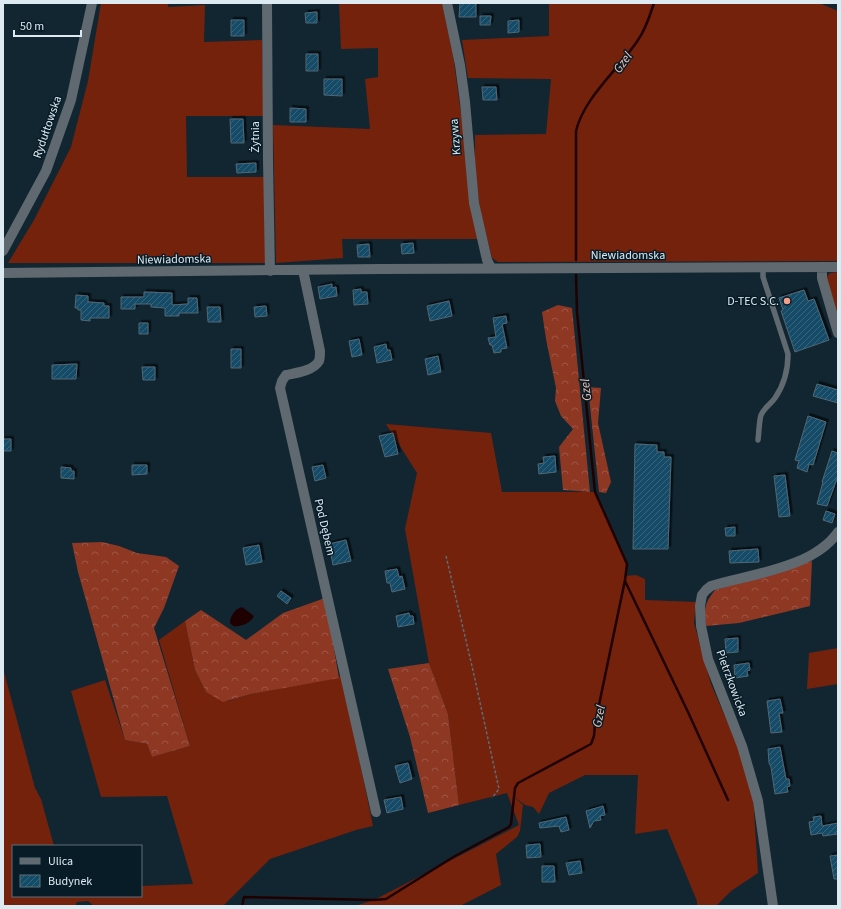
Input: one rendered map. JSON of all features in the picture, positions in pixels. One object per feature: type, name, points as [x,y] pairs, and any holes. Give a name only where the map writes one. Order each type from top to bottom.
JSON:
[{"type":"street","name":"Rydułtowska","points":[[3,251],[46,171],[71,100],[92,3]]},
{"type":"street","name":"Żytnia","points":[[267,3],[270,271]]},
{"type":"street","name":"Krzywa","points":[[447,3],[460,65],[465,102],[474,203],[481,238],[487,260],[491,268]]},
{"type":"street","points":[[822,267],[822,278],[838,333]]},
{"type":"street","name":"Niewiadomska","points":[[3,273],[345,269],[838,267]]},
{"type":"street","name":"Pod Dębem","points":[[303,270],[320,351],[319,360],[314,366],[286,375],[280,388],[376,812]]},
{"type":"street","name":"Pietrzkowicka","points":[[773,906],[758,801],[742,746],[708,659],[701,626],[700,606],[702,595],[711,586],[783,567],[803,559],[819,551],[833,539],[838,532]]},
{"type":"lane","points":[[758,440],[761,415],[782,386],[788,360],[788,354],[763,277],[763,267]]},
{"type":"path","points":[[446,556],[499,789],[492,798]]},
{"type":"shaded area","points":[[101,3],[168,3],[168,7],[205,5],[204,42],[262,40],[264,116],[186,116],[187,177],[264,177],[271,263],[8,263],[34,220],[71,147],[88,81]]},
{"type":"shaded area","points":[[339,3],[442,3],[453,55],[478,239],[342,239],[343,258],[276,263],[273,125],[370,129],[365,79],[378,77],[378,48],[341,49]]},
{"type":"shaded area","points":[[549,3],[819,3],[838,11],[838,261],[498,262],[492,258],[480,210],[475,169],[475,135],[546,134],[551,79],[468,78],[462,40],[549,36]]},
{"type":"shaded area","points":[[838,272],[838,320],[826,278],[830,273]]},
{"type":"shaded area","points":[[386,424],[491,433],[502,492],[595,492],[627,564],[625,576],[636,575],[645,579],[645,600],[696,602],[694,623],[711,684],[736,742],[753,796],[758,873],[731,891],[716,906],[697,906],[697,901],[667,829],[635,834],[638,775],[585,775],[549,793],[539,814],[533,807],[525,805],[514,797],[523,805],[520,831],[517,837],[496,854],[501,885],[460,906],[355,906],[374,900],[519,825],[507,793],[459,805],[448,714],[429,663],[405,529],[417,473]]},
{"type":"shaded area","points":[[242,607],[254,616],[245,624],[233,626],[230,623],[232,615],[237,609]]},
{"type":"shaded area","points":[[185,621],[195,670],[206,692],[228,701],[251,694],[342,676],[373,826],[356,830],[270,859],[223,906],[94,906],[88,901],[77,902],[75,906],[25,906],[24,904],[24,906],[3,906],[3,668],[35,788],[41,799],[54,845],[12,845],[12,897],[142,897],[142,886],[193,884],[167,796],[101,797],[71,691],[105,680],[125,740],[147,744],[152,757],[190,746],[159,640]]},
{"type":"shaded area","points":[[838,648],[838,684],[807,689],[809,653]]},
{"type":"green space","points":[[558,305],[572,308],[590,492],[563,490],[559,447],[573,429],[561,416],[555,401],[556,388],[542,312]]},
{"type":"green space","points":[[588,387],[601,388],[598,423],[611,482],[606,493],[599,492]]},
{"type":"green space","points":[[102,542],[119,546],[137,553],[166,557],[179,566],[164,608],[154,628],[190,746],[152,757],[147,744],[125,740],[78,572],[72,543]]},
{"type":"green space","points":[[812,561],[810,606],[739,623],[706,626],[705,615],[707,603],[715,590]]},
{"type":"green space","points":[[325,598],[339,678],[251,694],[223,702],[206,692],[195,670],[185,621],[201,610],[246,640],[283,613]]},
{"type":"green space","points":[[429,663],[448,714],[459,805],[428,813],[410,737],[388,669]]},
{"type":"building","points":[[460,3],[476,3],[476,17],[459,17]]},
{"type":"building","points":[[317,12],[317,23],[306,23],[305,13]]},
{"type":"building","points":[[480,16],[491,16],[490,25],[480,25]]},
{"type":"building","points":[[231,20],[244,20],[244,36],[231,36]]},
{"type":"building","points":[[519,20],[519,32],[508,33],[508,21]]},
{"type":"building","points":[[306,54],[318,54],[318,71],[306,71]]},
{"type":"building","points":[[324,79],[342,79],[342,96],[324,95]]},
{"type":"building","points":[[482,87],[496,87],[497,100],[483,100]]},
{"type":"building","points":[[290,108],[306,109],[306,122],[290,122]]},
{"type":"building","points":[[230,119],[243,119],[244,143],[231,143]]},
{"type":"building","points":[[256,163],[256,172],[237,173],[236,164]]},
{"type":"building","points":[[413,243],[414,253],[402,254],[401,244]]},
{"type":"building","points":[[369,244],[370,257],[358,257],[357,245]]},
{"type":"building","points":[[332,284],[332,288],[336,287],[337,296],[320,299],[318,287]]},
{"type":"building","points":[[361,289],[361,292],[367,292],[368,304],[354,305],[353,290]]},
{"type":"building","points":[[804,290],[808,301],[814,299],[829,340],[795,352],[781,311],[783,310],[779,298]]},
{"type":"building","points":[[144,292],[172,293],[172,305],[188,304],[188,298],[197,298],[198,313],[179,313],[179,316],[165,316],[165,308],[151,307],[151,304],[135,304],[135,309],[121,309],[121,297],[144,297]]},
{"type":"building","points":[[76,295],[88,296],[88,302],[104,303],[104,306],[109,306],[109,318],[90,318],[90,321],[81,320],[81,310],[75,308]]},
{"type":"building","points":[[449,301],[452,316],[430,321],[427,306]]},
{"type":"building","points":[[266,306],[267,316],[255,317],[254,307]]},
{"type":"building","points":[[207,307],[220,307],[221,322],[208,322]]},
{"type":"building","points":[[506,316],[507,323],[502,324],[507,348],[501,349],[501,352],[494,353],[488,338],[496,337],[493,318]]},
{"type":"building","points":[[139,323],[148,323],[148,334],[139,334]]},
{"type":"building","points":[[359,339],[362,355],[352,357],[349,341]]},
{"type":"building","points":[[386,344],[387,350],[390,350],[392,360],[377,363],[374,347]]},
{"type":"building","points":[[231,349],[241,349],[241,368],[231,368]]},
{"type":"building","points":[[438,356],[441,372],[428,375],[425,359]]},
{"type":"building","points":[[77,364],[76,379],[52,379],[52,365]]},
{"type":"building","points":[[142,367],[155,367],[155,380],[143,380]]},
{"type":"building","points":[[817,384],[838,390],[838,403],[813,396]]},
{"type":"building","points":[[808,416],[826,422],[813,465],[809,464],[807,472],[797,468],[799,461],[795,460]]},
{"type":"building","points":[[393,433],[398,454],[385,457],[379,436]]},
{"type":"building","points":[[3,439],[11,439],[11,451],[3,451]]},
{"type":"building","points":[[635,444],[657,445],[657,452],[664,452],[664,457],[671,457],[668,549],[633,549]]},
{"type":"building","points":[[832,451],[838,453],[838,476],[827,506],[817,504]]},
{"type":"building","points":[[555,456],[556,472],[539,474],[538,464],[544,463],[543,457]]},
{"type":"building","points":[[132,465],[147,465],[147,474],[132,475]]},
{"type":"building","points":[[323,465],[326,478],[315,481],[312,467]]},
{"type":"building","points":[[61,467],[71,468],[71,471],[74,471],[74,479],[61,478]]},
{"type":"building","points":[[785,475],[790,516],[779,517],[774,476]]},
{"type":"building","points":[[826,511],[835,514],[832,523],[823,520]]},
{"type":"building","points":[[735,527],[735,536],[726,536],[725,528]]},
{"type":"building","points":[[346,540],[351,561],[333,565],[329,544]]},
{"type":"building","points":[[259,545],[262,562],[246,565],[243,548]]},
{"type":"building","points":[[758,549],[759,562],[730,563],[729,551]]},
{"type":"building","points":[[397,569],[399,577],[402,576],[405,589],[392,592],[390,583],[387,583],[385,571]]},
{"type":"building","points":[[281,591],[291,598],[287,604],[277,596]]},
{"type":"building","points":[[409,613],[410,616],[413,616],[414,624],[398,627],[396,616]]},
{"type":"building","points":[[738,638],[738,652],[726,653],[725,639]]},
{"type":"building","points":[[749,663],[750,670],[747,671],[748,676],[735,678],[734,665]]},
{"type":"building","points":[[780,699],[783,713],[779,713],[782,732],[771,733],[767,701]]},
{"type":"building","points":[[780,747],[786,779],[789,779],[790,786],[787,787],[788,792],[775,794],[768,749]]},
{"type":"building","points":[[408,763],[412,779],[400,783],[395,766]]},
{"type":"building","points":[[401,797],[403,809],[387,813],[384,800]]},
{"type":"building","points":[[603,806],[605,815],[600,816],[601,820],[594,821],[590,828],[586,811]]},
{"type":"building","points":[[821,816],[822,826],[838,823],[838,834],[823,836],[822,833],[811,835],[809,822],[814,821],[813,817]]},
{"type":"building","points":[[566,817],[569,830],[561,832],[559,826],[540,828],[539,823]]},
{"type":"building","points":[[540,844],[541,857],[527,858],[526,845]]},
{"type":"building","points":[[838,855],[838,879],[834,879],[830,856]]},
{"type":"building","points":[[580,861],[582,873],[569,875],[566,863]]},
{"type":"building","points":[[542,866],[554,866],[555,882],[542,882]]},
{"type":"waterway","name":"Gzel","points":[[576,260],[576,131],[580,118],[594,95],[641,36],[648,22],[654,3]]},
{"type":"waterway","name":"Gzel","points":[[242,906],[244,897],[386,899],[455,856],[509,827],[511,824],[515,788],[518,783],[591,744],[594,736],[595,724],[627,564],[595,492],[577,312],[576,275]]},
{"type":"waterway","points":[[625,581],[688,712],[728,800]]},
{"type":"place","name":"D-TEC S.C.","points":[[787,301]]}]
